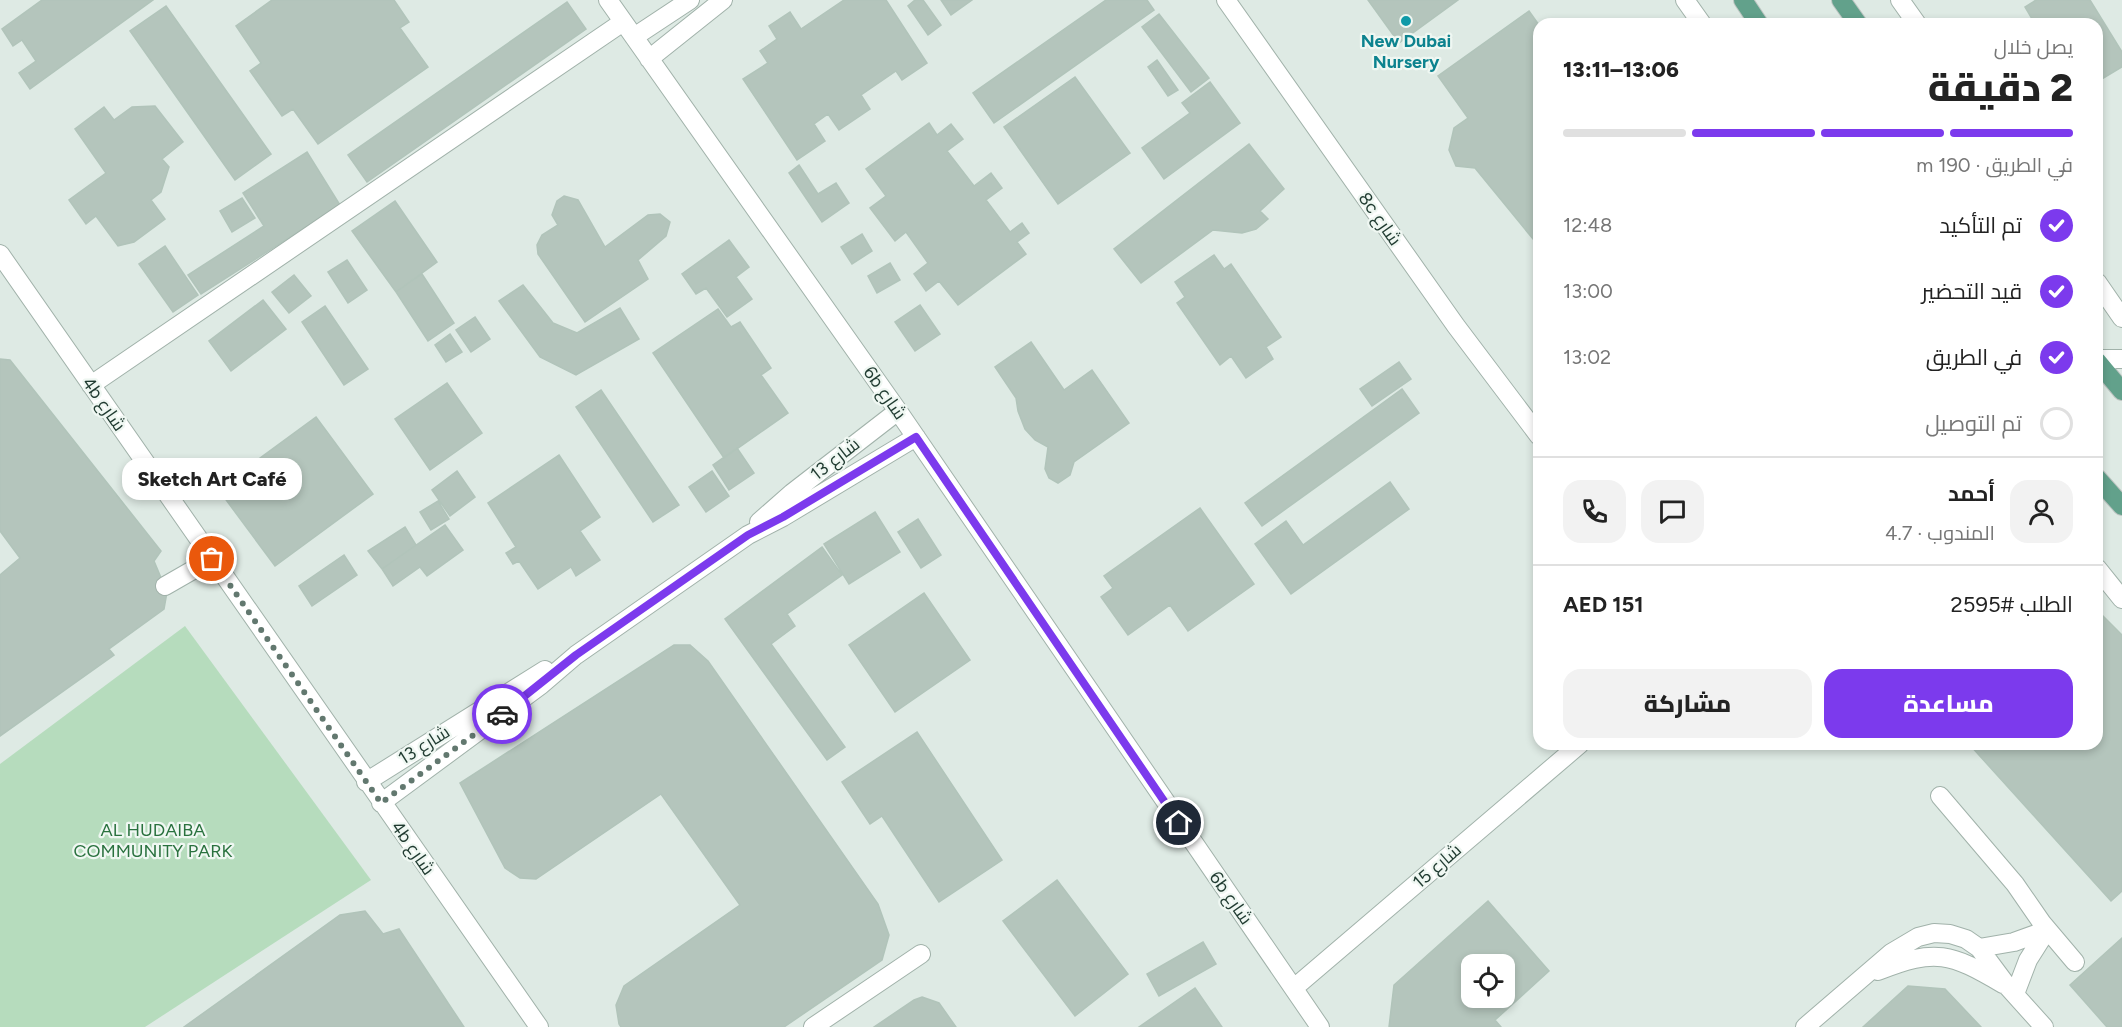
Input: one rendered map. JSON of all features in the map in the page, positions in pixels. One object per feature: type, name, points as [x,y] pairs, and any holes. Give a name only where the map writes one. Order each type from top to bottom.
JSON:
[{"type":"main road","points":[[1743,0],[1755,18]]},
{"type":"main road","points":[[1842,0],[1854,18]]},
{"type":"main road","points":[[2103,367],[2122,391]]},
{"type":"main road","points":[[2103,485],[2122,506]]},
{"type":"street","name":"6b شارع","points":[[608,0],[898,411],[1320,1027]]},
{"type":"street","points":[[91,385],[629,29],[690,0]]},
{"type":"street","points":[[649,59],[723,0]]},
{"type":"street","name":"8c شارع","points":[[1226,0],[1430,288],[1533,428]]},
{"type":"street","points":[[1685,0],[1698,18]]},
{"type":"street","points":[[1900,0],[1913,18]]},
{"type":"street","name":"4b شارع","points":[[0,254],[539,1027]]},
{"type":"street","points":[[2103,291],[2122,318]]},
{"type":"street","points":[[2103,360],[2122,359]]},
{"type":"street","name":"شارع 13","points":[[748,535],[792,493],[898,411]]},
{"type":"street","name":"شارع 13","points":[[381,803],[522,699],[576,655],[748,535],[783,517],[916,437]]},
{"type":"street","points":[[165,586],[212,559]]},
{"type":"street","points":[[2103,575],[2122,599]]},
{"type":"street","name":"شارع 13","points":[[366,782],[515,687],[576,655]]},
{"type":"street","name":"شارع 15","points":[[1294,988],[1573,750]]},
{"type":"street","points":[[1940,796],[2015,884],[2047,930],[2075,962]]},
{"type":"street","points":[[1979,948],[2014,942],[2047,930]]},
{"type":"street","points":[[2011,991],[2047,930]]},
{"type":"street","points":[[1805,1027],[1891,953],[1918,937],[1934,933],[1950,934],[1966,939],[1979,948],[2011,991],[2044,1027]]},
{"type":"street","points":[[813,1027],[921,954]]},
{"type":"street","points":[[1868,975],[1915,958],[1931,955],[1962,961],[2011,991]]},
{"type":"green space","name":"AL HUDAIBA COMMUNITY PARK","points":[[185,626],[371,880],[145,1027],[0,1027],[0,764]]},
{"type":"building","points":[[42,0],[153,0],[30,89],[19,73],[36,61],[22,40],[13,46],[2,29]]},
{"type":"building","points":[[272,0],[394,0],[409,22],[400,28],[428,67],[318,144],[293,109],[282,116],[250,71],[261,63],[236,26]]},
{"type":"building","points":[[844,0],[886,0],[927,63],[902,80],[896,71],[861,95],[870,109],[839,130],[828,114],[814,124],[825,141],[797,160],[743,79],[768,63],[760,51],[777,39],[769,26],[790,12],[801,29]]},
{"type":"building","points":[[915,0],[923,0],[941,25],[928,35],[908,6]]},
{"type":"building","points":[[941,0],[972,0],[951,15]]},
{"type":"building","points":[[1106,0],[1147,0],[1154,10],[994,123],[973,93]]},
{"type":"building","name":"New Dubai Nursery","points":[[1368,0],[1458,0],[1399,43]]},
{"type":"building","points":[[2036,0],[2090,0],[2101,18],[2031,18],[2025,7]]},
{"type":"building","points":[[567,2],[586,29],[367,182],[348,155]]},
{"type":"building","points":[[166,6],[271,154],[235,180],[130,31]]},
{"type":"building","points":[[1529,11],[1534,18],[1533,239],[1475,168],[1456,166],[1449,150],[1454,128],[1468,118],[1438,76]]},
{"type":"building","points":[[1159,14],[1209,78],[1191,92],[1142,27]]},
{"type":"building","points":[[2103,21],[2122,52],[2122,67],[2103,78]]},
{"type":"building","points":[[1157,60],[1178,90],[1168,96],[1148,67]]},
{"type":"building","points":[[1075,77],[1130,153],[1058,204],[1004,127]]},
{"type":"building","points":[[1210,82],[1240,123],[1164,179],[1142,148],[1190,113],[1182,103]]},
{"type":"building","points":[[155,106],[183,142],[162,159],[169,167],[161,192],[151,200],[165,219],[134,242],[118,246],[96,216],[86,224],[69,200],[106,173],[75,129],[104,107],[114,120],[132,107]]},
{"type":"building","points":[[929,123],[937,135],[951,124],[963,139],[947,151],[974,186],[991,173],[1002,188],[986,200],[1010,232],[1022,223],[1029,233],[1017,242],[1026,254],[958,305],[939,281],[926,291],[914,274],[928,263],[906,232],[895,241],[870,208],[886,196],[866,169]]},
{"type":"building","points":[[1249,144],[1284,189],[1260,211],[1268,219],[1256,229],[1242,233],[1213,230],[1141,283],[1114,249]]},
{"type":"building","points":[[307,152],[340,205],[201,294],[188,275],[264,226],[243,193]]},
{"type":"building","points":[[799,165],[818,194],[836,183],[849,203],[822,222],[789,173]]},
{"type":"building","points":[[564,196],[578,200],[605,247],[648,215],[660,214],[670,222],[666,236],[638,260],[648,279],[585,322],[538,254],[537,245],[542,235],[558,225],[552,215],[557,201]]},
{"type":"building","points":[[242,198],[255,218],[232,232],[220,211]]},
{"type":"building","points":[[395,201],[437,262],[396,292],[352,231]]},
{"type":"building","points":[[862,234],[872,251],[852,264],[841,247]]},
{"type":"building","points":[[729,240],[749,267],[736,277],[752,299],[727,317],[706,288],[696,294],[682,274]]},
{"type":"building","points":[[165,246],[198,295],[173,312],[139,264]]},
{"type":"building","points":[[1214,255],[1224,269],[1231,264],[1281,337],[1266,347],[1273,359],[1246,378],[1231,356],[1220,365],[1177,303],[1185,297],[1175,282]]},
{"type":"building","points":[[347,260],[367,290],[348,303],[328,272]]},
{"type":"building","points":[[890,263],[900,280],[877,293],[868,276]]},
{"type":"building","points":[[422,274],[454,323],[428,341],[396,292]]},
{"type":"building","points":[[294,275],[311,296],[289,313],[272,292]]},
{"type":"building","points":[[523,285],[553,323],[577,333],[620,308],[639,339],[576,375],[540,357],[499,301]]},
{"type":"building","points":[[263,300],[286,329],[231,371],[209,341]]},
{"type":"building","points":[[920,305],[940,334],[915,351],[895,322]]},
{"type":"building","points":[[325,306],[368,369],[344,385],[302,322]]},
{"type":"building","points":[[718,309],[731,327],[740,322],[771,368],[761,375],[788,413],[724,458],[653,353]]},
{"type":"building","points":[[475,317],[490,339],[471,352],[456,330]]},
{"type":"building","points":[[450,334],[462,352],[446,362],[435,345]]},
{"type":"building","points":[[1031,342],[1064,390],[1092,370],[1129,423],[1074,462],[1070,475],[1058,483],[1049,478],[1045,469],[1048,447],[1035,440],[1025,429],[1016,398],[995,367]]},
{"type":"building","points":[[0,359],[10,360],[161,551],[154,561],[167,592],[164,609],[109,649],[114,655],[0,736],[0,575],[20,558],[0,531]]},
{"type":"building","points":[[1399,362],[1411,379],[1372,406],[1360,389]]},
{"type":"building","points":[[447,383],[482,433],[430,470],[395,419]]},
{"type":"building","points":[[1402,389],[1419,413],[1262,526],[1245,503]]},
{"type":"building","points":[[601,390],[679,505],[653,522],[576,407]]},
{"type":"building","points":[[316,417],[373,494],[275,566],[218,489]]},
{"type":"building","points":[[737,448],[754,473],[729,490],[713,465]]},
{"type":"building","points":[[559,455],[600,517],[580,531],[600,560],[576,576],[571,567],[538,589],[519,561],[513,564],[506,553],[516,547],[488,503]]},
{"type":"building","points":[[457,471],[475,497],[450,516],[432,490]]},
{"type":"building","points":[[712,471],[729,496],[706,512],[689,487]]},
{"type":"building","points":[[1390,482],[1409,509],[1291,594],[1255,544],[1286,521],[1303,545]]},
{"type":"building","points":[[438,501],[449,519],[431,530],[420,512]]},
{"type":"building","points":[[1200,508],[1254,584],[1188,631],[1170,605],[1128,635],[1101,597],[1113,588],[1104,576]]},
{"type":"building","points":[[875,512],[900,552],[849,584],[824,544]]},
{"type":"building","points":[[918,519],[941,555],[921,568],[898,532]]},
{"type":"building","points":[[445,525],[463,550],[427,576],[420,567],[393,586],[382,569]]},
{"type":"building","points":[[405,527],[416,545],[382,569],[368,551]]},
{"type":"building","points":[[822,547],[842,575],[787,614],[795,626],[771,644],[845,747],[827,760],[725,619]]},
{"type":"building","points":[[344,555],[357,575],[312,606],[299,586]]},
{"type":"building","points":[[924,593],[970,660],[895,712],[849,645]]},
{"type":"building","points":[[2103,616],[2122,635],[2122,891],[2111,901],[1974,750],[2103,750]]},
{"type":"building","points":[[674,645],[690,645],[708,661],[878,904],[889,935],[882,960],[784,1027],[621,1027],[619,1024],[616,1005],[624,986],[740,905],[661,794],[536,879],[520,878],[505,868],[460,783]]},
{"type":"building","points":[[917,732],[1002,860],[939,902],[882,816],[870,824],[842,782]]},
{"type":"building","points":[[1057,880],[1128,974],[1075,1016],[1003,921]]},
{"type":"building","points":[[1488,901],[1549,971],[1515,1002],[1515,954],[1461,954],[1461,1008],[1508,1008],[1495,1020],[1501,1027],[1389,1027],[1394,985]]},
{"type":"building","points":[[365,911],[383,934],[399,929],[464,1027],[184,1027],[340,915]]},
{"type":"building","points":[[2122,938],[2122,1027],[2107,1027],[2070,985]]},
{"type":"building","points":[[1203,942],[1216,964],[1159,996],[1147,974]]},
{"type":"building","points":[[1908,986],[1945,989],[1981,1027],[1863,1027]]},
{"type":"building","points":[[1195,988],[1222,1027],[1139,1027]]},
{"type":"building","points":[[922,997],[939,1003],[956,1027],[874,1027],[914,1000]]},
{"type":"way so far","points":[[212,559],[381,803],[502,714]]},
{"type":"place","name":"New Dubai Nursery","points":[[1406,21]]},
{"type":"place","name":"Sketch Art Café","points":[[212,559]]},
{"type":"route","points":[[502,714],[576,655],[748,535],[783,517],[916,437],[1179,823]]}]
